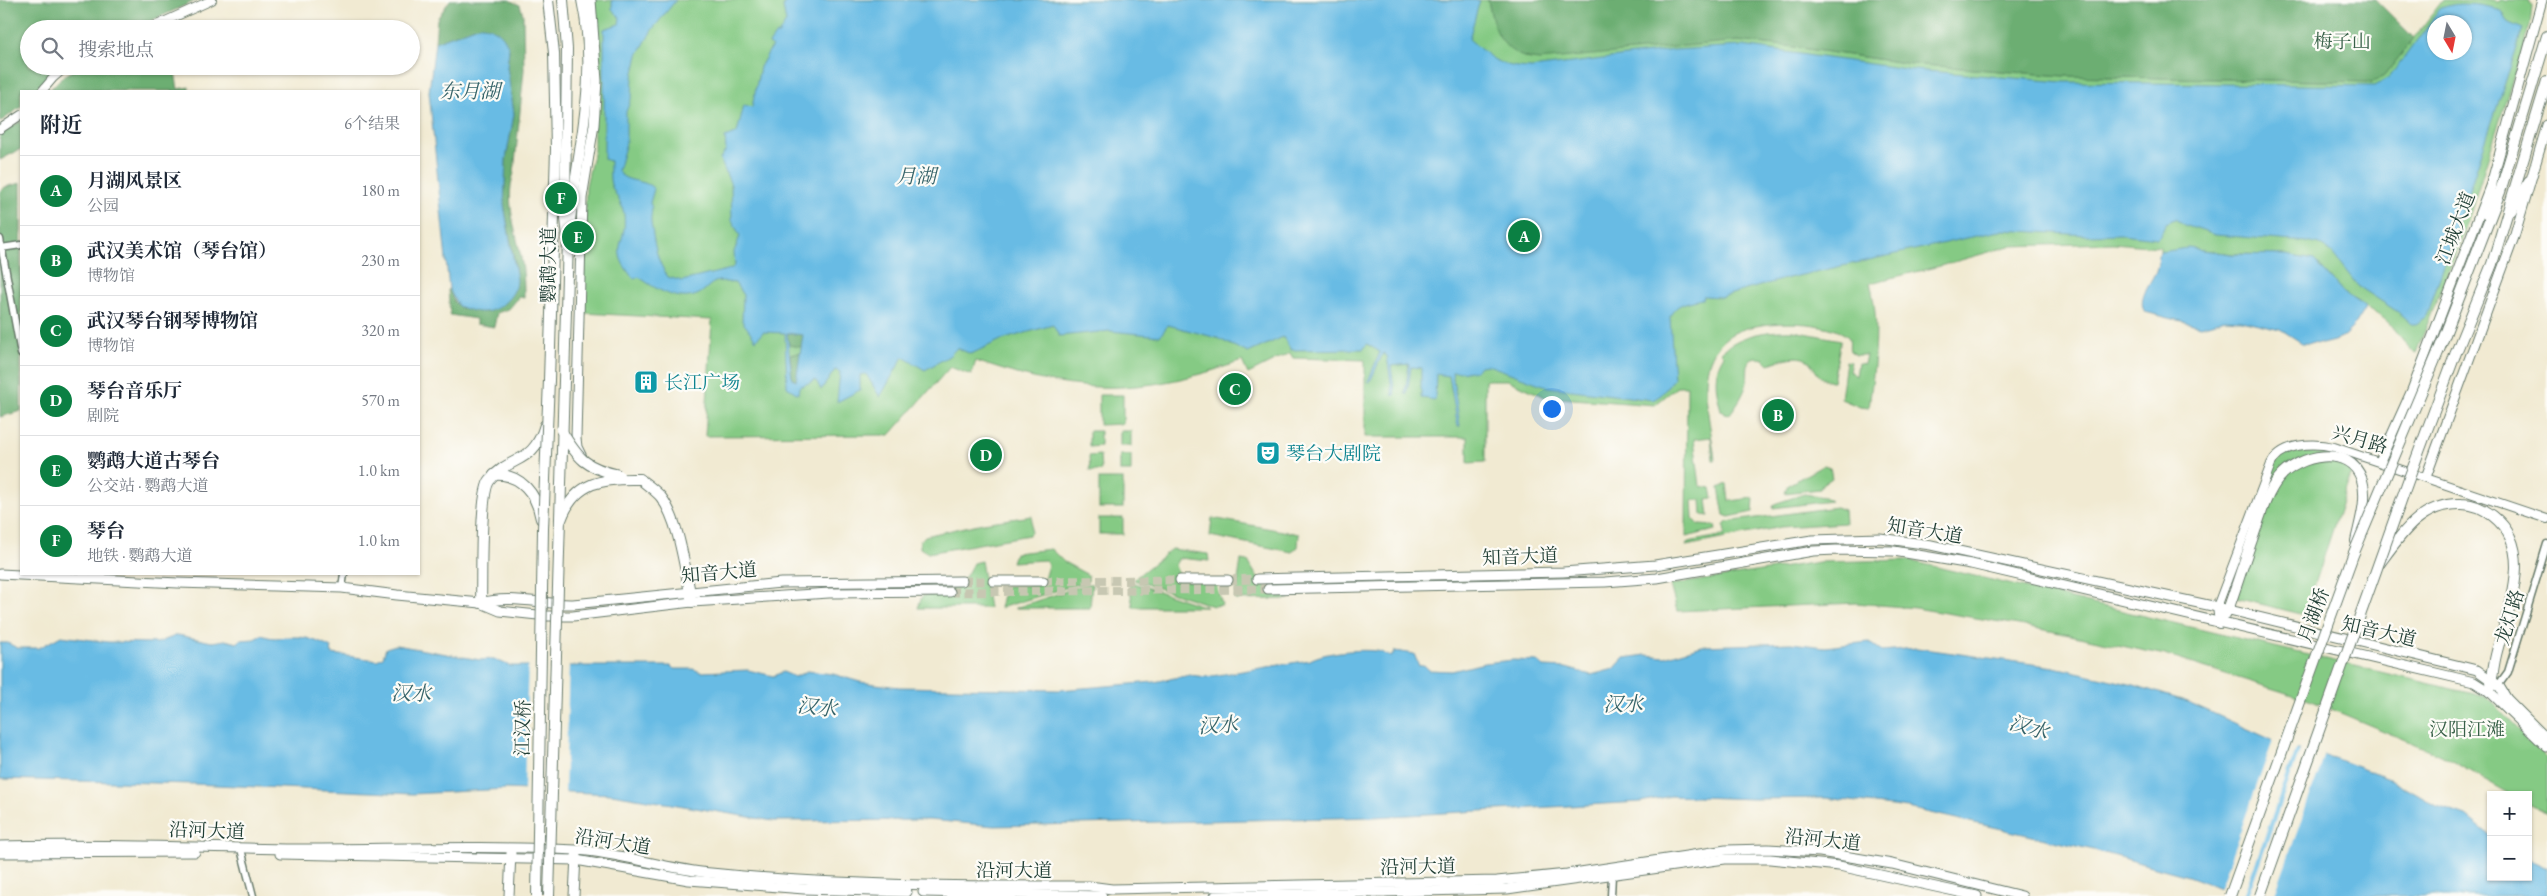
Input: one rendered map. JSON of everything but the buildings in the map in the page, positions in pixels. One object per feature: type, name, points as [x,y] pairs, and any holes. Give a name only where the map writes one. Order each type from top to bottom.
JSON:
[{"type":"main road","name":"鹦鹉大道","points":[[543,560],[556,140],[555,60],[548,0]]},
{"type":"main road","name":"鹦鹉大道","points":[[557,561],[568,239],[565,207],[568,49],[564,0]]},
{"type":"main road","points":[[568,239],[572,194],[585,128],[589,79],[586,25],[582,0]]},
{"type":"main road","points":[[585,462],[577,447],[576,438],[582,198],[594,126],[597,81],[591,0]]},
{"type":"main road","name":"江城大道","points":[[2380,461],[2412,390],[2492,181],[2542,2]]},
{"type":"main road","points":[[2536,22],[2540,18],[2547,18]]},
{"type":"main road","name":"江城大道","points":[[2439,350],[2500,192],[2547,36]]},
{"type":"main road","points":[[2260,896],[2455,355],[2492,264],[2547,81]]},
{"type":"main road","points":[[2426,477],[2514,237],[2547,125]]},
{"type":"main road","points":[[2483,237],[2492,181]]},
{"type":"main road","points":[[2506,220],[2530,181]]},
{"type":"main road","name":"月湖桥","points":[[2230,896],[2353,555],[2439,350]]},
{"type":"main road","points":[[482,603],[485,486],[498,471],[523,458],[534,449],[542,437],[547,419]]},
{"type":"main road","points":[[561,430],[585,462],[598,471],[640,479],[660,496],[674,526],[692,602]]},
{"type":"main road","points":[[2219,623],[2222,608],[2267,497],[2285,471],[2302,461],[2332,456],[2347,461],[2358,472],[2364,486],[2361,519],[2353,555]]},
{"type":"main road","points":[[494,475],[510,476],[522,483],[531,492],[540,508],[543,529]]},
{"type":"main road","points":[[558,528],[574,496],[586,487],[612,478],[640,479]]},
{"type":"main road","points":[[2380,564],[2397,539],[2422,514],[2445,504],[2472,504],[2486,510],[2507,530],[2513,544],[2516,572],[2494,686]]},
{"type":"main road","name":"知音大道","points":[[1257,579],[1582,570],[1664,564],[1812,540],[1880,538],[1931,544],[2222,608],[2476,670],[2547,739]]},
{"type":"main road","name":"知音大道","points":[[1268,590],[1604,582],[1665,577],[1813,551],[1879,550],[1970,564],[2494,686],[2547,747]]},
{"type":"main road","name":"江汉桥","points":[[536,896],[543,560]]},
{"type":"main road","name":"江汉桥","points":[[549,896],[557,561]]},
{"type":"main road","name":"知音大道","points":[[0,574],[178,583],[342,588],[397,596],[482,603],[500,611],[559,616],[692,602],[829,593],[950,592]]},
{"type":"main road","points":[[1180,580],[1228,580]]},
{"type":"main road","points":[[993,582],[1043,581]]},
{"type":"main road","name":"知音大道","points":[[482,603],[496,598],[546,604],[573,604],[781,583],[962,582]]},
{"type":"main road","name":"沿河大道","points":[[0,846],[576,855],[597,852],[707,873],[790,880],[906,886],[1089,886],[1111,892],[1497,881],[1573,874],[1726,850],[1768,849],[1820,852],[1892,864],[2022,896]]},
{"type":"main road","points":[[509,896],[511,853]]},
{"type":"main road","name":"沿河大道","points":[[0,854],[511,853]]},
{"type":"main road","points":[[574,896],[576,855]]},
{"type":"main road","name":"沿河大道","points":[[576,855],[689,880],[850,893],[1097,896]]},
{"type":"main road","name":"沿河大道","points":[[1215,896],[1507,889],[1725,859],[1770,859],[1839,866],[1977,896]]},
{"type":"street","points":[[168,20],[212,0]]},
{"type":"street","points":[[43,90],[56,75]]},
{"type":"street","points":[[0,129],[20,116]]},
{"type":"street","points":[[0,240],[18,321],[20,343]]},
{"type":"street","points":[[2,248],[20,245]]},
{"type":"street","name":"兴月路","points":[[2222,608],[2271,464],[2278,453],[2289,448],[2322,444],[2380,461],[2547,518]]},
{"type":"street","name":"龙灯路","points":[[2494,686],[2508,672],[2547,544]]},
{"type":"street","points":[[342,588],[344,575]]},
{"type":"street","points":[[242,853],[253,896]]},
{"type":"street","points":[[1611,896],[1612,875]]},
{"type":"green space","points":[[0,0],[197,0],[153,20],[20,20],[20,75],[50,75],[35,90],[20,90],[20,108],[0,122]]},
{"type":"green space","points":[[450,0],[509,0],[520,5],[523,14],[524,70],[510,197],[523,271],[524,298],[519,297],[509,309],[497,313],[494,327],[476,324],[476,319],[450,315],[448,290],[454,302],[461,308],[486,312],[502,304],[516,288],[515,266],[504,205],[506,159],[514,114],[507,67],[509,49],[478,26],[435,42],[437,19]]},
{"type":"green space","name":"月湖","points":[[593,0],[1488,0],[1500,36],[1512,50],[1530,59],[1737,41],[1787,46],[1912,64],[2064,76],[2372,82],[2384,76],[2427,21],[2427,60],[2472,60],[2472,15],[2431,15],[2443,0],[2486,0],[2499,2],[2500,0],[2529,0],[2532,7],[2530,25],[2465,230],[2416,353],[2411,350],[2389,322],[2344,293],[2314,260],[2287,255],[2231,254],[2195,249],[2160,252],[2160,247],[2113,243],[2010,246],[1870,283],[1876,330],[1869,408],[1860,407],[1841,399],[1846,361],[1851,362],[1849,371],[1856,376],[1858,363],[1864,364],[1866,355],[1856,355],[1850,351],[1846,335],[1821,326],[1790,323],[1745,329],[1723,340],[1711,358],[1706,381],[1707,408],[1715,460],[1713,460],[1711,437],[1694,439],[1700,486],[1711,488],[1713,498],[1707,499],[1709,516],[1702,515],[1701,500],[1692,500],[1693,518],[1699,525],[1715,526],[1716,530],[1686,537],[1687,386],[1678,386],[1655,405],[1545,397],[1508,380],[1485,380],[1485,462],[1468,463],[1468,437],[1365,437],[1365,360],[1293,358],[1290,353],[1248,374],[1242,361],[1172,381],[1140,386],[1109,387],[1078,386],[1046,381],[976,361],[971,375],[950,367],[890,435],[705,436],[712,320],[583,313],[586,186],[594,150]]},
{"type":"green space","name":"梅子山","points":[[1488,0],[2376,0],[2414,38],[2384,76],[2372,82],[2064,76],[1912,64],[1787,46],[1737,41],[1539,60],[1517,54],[1502,41],[1493,22]]},
{"type":"green space","points":[[65,75],[176,75],[178,89],[189,87],[189,90],[50,90]]},
{"type":"green space","points":[[20,122],[20,150],[0,160],[0,134]]},
{"type":"green space","points":[[20,183],[20,411],[0,417],[0,191],[5,187]]},
{"type":"green space","points":[[1794,331],[1841,340],[1833,381],[1824,379],[1806,359],[1799,357],[1787,358],[1769,364],[1764,359],[1753,359],[1748,364],[1747,382],[1742,395],[1729,415],[1724,414],[1719,403],[1716,382],[1716,375],[1724,355],[1721,352],[1737,341],[1755,334]]},
{"type":"green space","points":[[787,333],[803,335],[801,347],[789,345]]},
{"type":"green space","points":[[801,353],[796,381],[792,379],[790,354]]},
{"type":"green space","points":[[1099,395],[1123,395],[1123,424],[1099,425]]},
{"type":"green space","points":[[1089,431],[1100,431],[1100,446],[1089,447]]},
{"type":"green space","points":[[1120,431],[1131,431],[1131,446],[1120,446]]},
{"type":"green space","points":[[2318,447],[2356,458],[2305,615],[2236,598],[2248,547],[2273,467],[2282,455],[2297,449]]},
{"type":"green space","points":[[1100,455],[1101,471],[1090,471],[1089,456]]},
{"type":"green space","points":[[1120,455],[1131,455],[1131,471],[1120,471]]},
{"type":"green space","points":[[1824,465],[1830,467],[1832,478],[1822,485],[1820,489],[1785,493],[1788,485]]},
{"type":"green space","points":[[1099,479],[1123,479],[1123,508],[1099,508]]},
{"type":"green space","points":[[1727,484],[1729,501],[1754,498],[1753,512],[1729,517],[1724,515],[1719,488]]},
{"type":"green space","points":[[1804,494],[1824,497],[1831,501],[1773,508],[1774,504]]},
{"type":"green space","points":[[1836,507],[1844,510],[1845,523],[1781,527],[1686,546],[1688,542],[1725,535],[1724,526],[1727,522]]},
{"type":"green space","points":[[1032,516],[1031,532],[1029,535],[928,553],[920,548],[920,541],[925,536],[983,523]]},
{"type":"green space","points":[[1099,518],[1123,518],[1123,534],[1099,534]]},
{"type":"green space","points":[[1212,518],[1299,534],[1298,547],[1292,552],[1210,536]]},
{"type":"green space","points":[[1051,549],[1064,562],[1088,575],[1088,581],[1000,608],[1005,586],[1038,585],[1043,583],[1048,565],[1045,560],[1012,562],[1015,553]]},
{"type":"green space","points":[[1171,549],[1208,554],[1209,561],[1179,558],[1175,565],[1180,580],[1216,584],[1222,605],[1213,606],[1134,580]]},
{"type":"green space","points":[[1241,560],[1248,561],[1255,574],[1268,588],[1289,599],[1235,600]]},
{"type":"green space","name":"汉阳江滩","points":[[1907,560],[2486,697],[2547,758],[2547,814],[2532,806],[2532,791],[2505,791],[2441,755],[2312,701],[2165,655],[2031,627],[1915,608],[1856,603],[1677,611],[1670,585],[1819,562]]},
{"type":"green space","points":[[981,561],[989,608],[918,608],[922,596],[941,593],[954,588],[963,579],[973,563]]},
{"type":"green space","points":[[1129,583],[1134,583],[1206,607],[1133,607]]},
{"type":"green space","points":[[1092,584],[1090,608],[1015,608]]},
{"type":"water","name":"月湖","points":[[612,0],[676,0],[652,30],[638,55],[633,77],[632,96],[626,112],[626,143],[618,171],[625,178],[646,183],[654,189],[650,203],[652,208],[651,222],[658,257],[668,277],[682,281],[731,269],[735,265],[734,252],[740,236],[732,220],[731,185],[720,159],[726,150],[725,138],[737,133],[744,105],[752,107],[760,67],[772,46],[769,44],[776,34],[778,35],[786,22],[783,7],[787,0],[1480,0],[1469,39],[1497,61],[1512,66],[1532,68],[1674,50],[1742,46],[1913,70],[2063,82],[2375,86],[2389,78],[2427,27],[2427,60],[2472,60],[2472,15],[2436,15],[2440,9],[2446,6],[2470,4],[2502,10],[2509,23],[2523,29],[2427,316],[2415,324],[2411,324],[2398,312],[2358,286],[2332,253],[2320,245],[2307,242],[2215,235],[2184,225],[2175,219],[2166,223],[2157,238],[2122,234],[2087,235],[2003,230],[1784,279],[1721,297],[1703,296],[1702,299],[1687,302],[1675,309],[1670,317],[1674,379],[1661,395],[1653,400],[1548,387],[1488,365],[1480,366],[1476,371],[1452,372],[1460,426],[1458,427],[1449,376],[1436,374],[1435,400],[1421,398],[1421,368],[1411,367],[1407,394],[1405,394],[1409,364],[1391,366],[1395,395],[1393,396],[1387,356],[1383,353],[1370,382],[1368,381],[1380,352],[1367,344],[1363,349],[1291,350],[1283,337],[1248,353],[1217,338],[1168,325],[1160,336],[1110,331],[1059,336],[1053,325],[1001,340],[971,354],[957,348],[949,356],[925,370],[903,357],[880,397],[866,374],[860,375],[860,390],[837,402],[840,372],[835,370],[821,390],[816,380],[799,387],[798,394],[787,387],[785,333],[763,332],[756,340],[742,321],[743,295],[735,283],[718,281],[691,297],[675,296],[659,290],[639,277],[634,279],[621,260],[620,246],[624,214],[611,185],[610,161],[604,159],[604,29],[619,24],[620,18],[612,9]],"holes":[[[787,333],[803,335],[796,381],[792,379]]]},
{"type":"water","name":"东月湖","points":[[478,26],[488,27],[497,31],[507,44],[509,49],[507,67],[514,114],[506,159],[504,205],[517,280],[510,297],[500,307],[487,312],[469,310],[458,306],[449,289],[429,92],[435,42]]},
{"type":"water","points":[[2188,248],[2231,254],[2287,255],[2314,260],[2344,293],[2366,308],[2356,324],[2345,335],[2334,341],[2322,344],[2302,343],[2280,329],[2241,320],[2225,319],[2201,326],[2145,312],[2142,303],[2143,298],[2156,270],[2160,252]]},
{"type":"water","name":"汉水","points":[[178,635],[212,642],[225,640],[237,643],[241,640],[254,639],[262,635],[274,638],[303,637],[331,648],[332,654],[377,660],[383,657],[386,648],[396,645],[480,660],[494,659],[510,666],[671,666],[674,669],[693,669],[701,672],[748,670],[773,676],[783,672],[795,677],[807,671],[833,674],[860,682],[899,687],[1059,690],[1154,682],[1190,675],[1206,677],[1310,660],[1333,653],[1351,651],[1378,651],[1391,657],[1395,651],[1414,654],[1419,666],[1424,665],[1429,670],[1452,671],[1484,663],[1513,660],[1537,661],[1544,667],[1566,668],[1591,675],[1614,669],[1624,658],[1646,655],[1664,657],[1702,646],[1791,643],[1825,647],[1869,642],[1882,651],[1917,648],[2054,667],[2134,685],[2188,702],[2290,748],[2334,758],[2392,780],[2437,806],[2466,816],[2487,833],[2487,881],[2532,881],[2532,861],[2547,868],[2547,896],[2242,896],[2188,876],[2094,850],[1908,808],[1826,798],[1753,799],[1671,796],[1640,802],[1373,817],[994,826],[929,820],[773,821],[612,794],[506,789],[412,794],[194,784],[0,779],[0,643],[8,643],[17,648],[39,648],[61,636],[108,642],[157,643]]},
{"type":"pier","points":[[528,662],[569,663],[565,795],[524,792]]},
{"type":"pier","points":[[2274,738],[2297,747],[2243,896],[2235,896],[2219,890]]},
{"type":"pier","points":[[2301,748],[2325,754],[2274,896],[2248,896]]},
{"type":"tunnel","points":[[1228,580],[1257,579]]},
{"type":"tunnel","points":[[1043,581],[1180,580]]},
{"type":"tunnel","points":[[962,581],[993,581]]},
{"type":"tunnel","points":[[950,592],[1268,589]]},
{"type":"place","name":"琴台","points":[[561,198]]},
{"type":"place","name":"月湖风景区","points":[[1524,236]]},
{"type":"place","name":"鹦鹉大道古琴台","points":[[578,237]]},
{"type":"place","name":"长江广场","points":[[646,382]]},
{"type":"place","name":"武汉琴台钢琴博物馆","points":[[1235,389]]},
{"type":"place","name":"武汉美术馆（琴台馆）","points":[[1778,415]]},
{"type":"place","name":"琴台大剧院","points":[[1268,453]]},
{"type":"place","name":"琴台音乐厅","points":[[986,455]]}]
